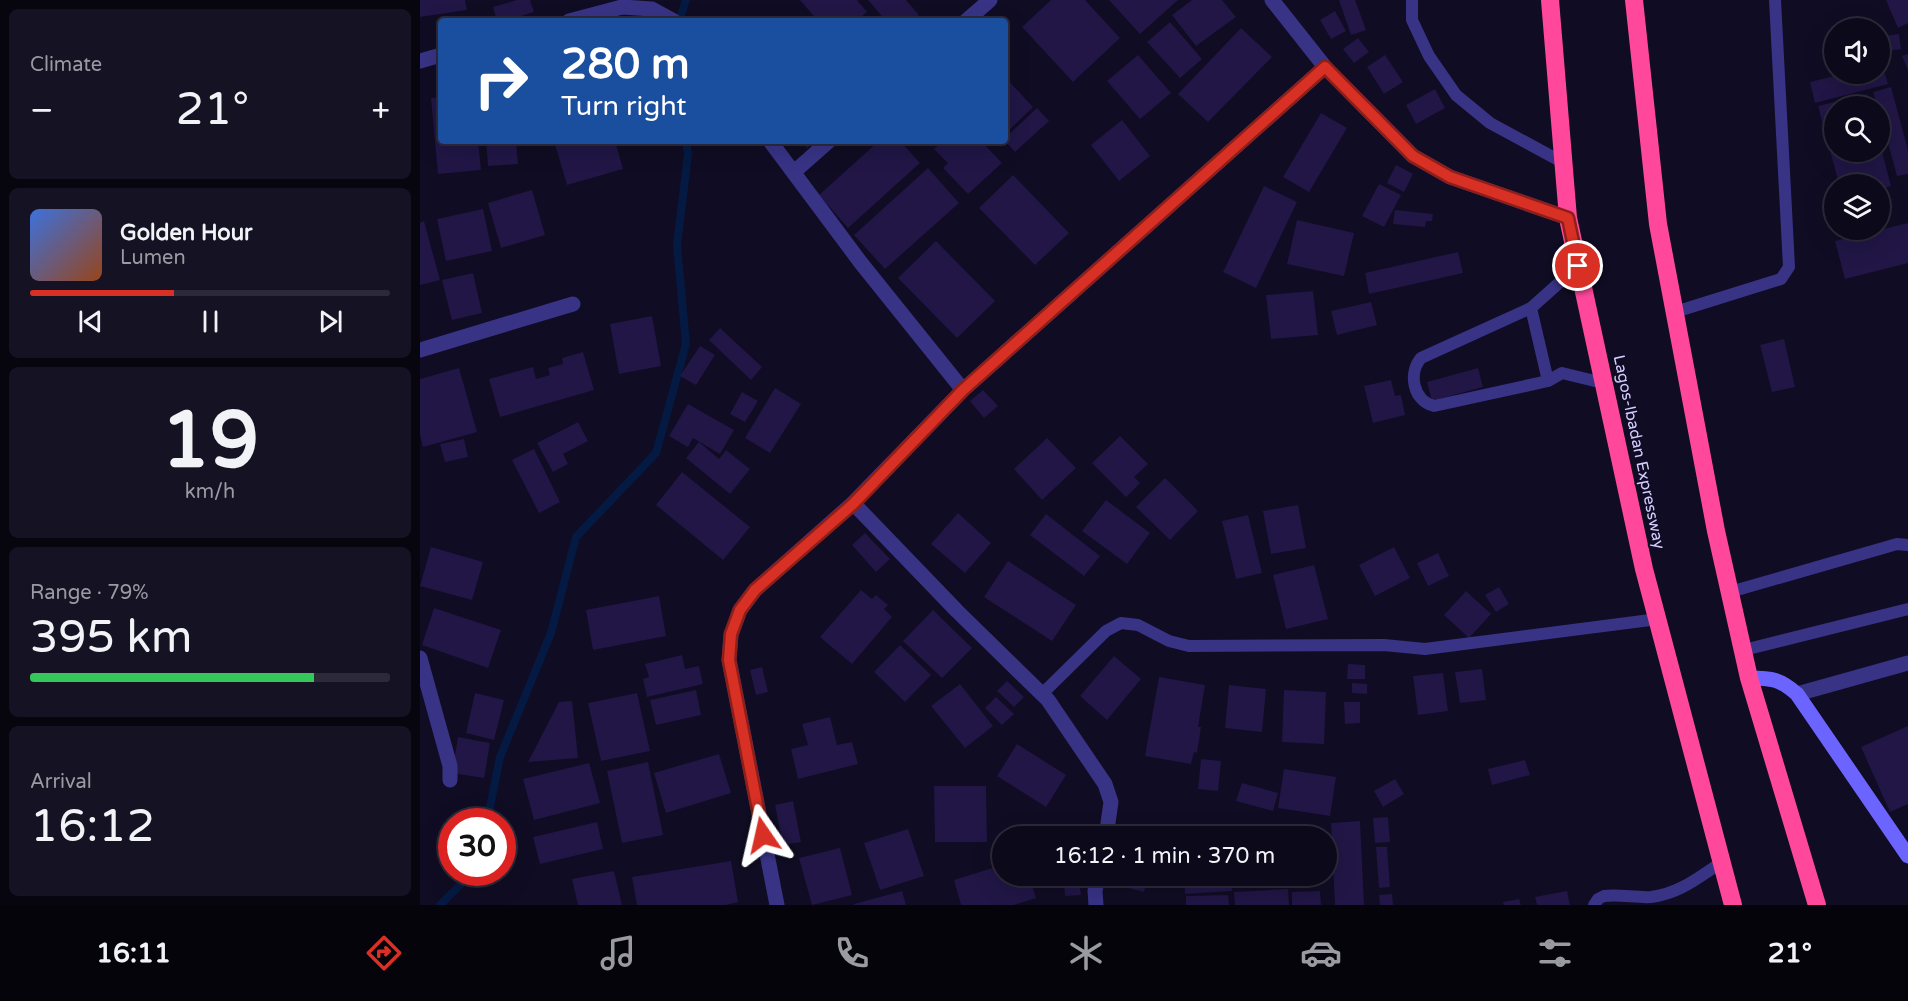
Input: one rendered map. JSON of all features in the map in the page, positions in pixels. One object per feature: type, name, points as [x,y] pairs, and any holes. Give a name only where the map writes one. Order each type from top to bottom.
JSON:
[{"type":"highway","name":"Lagos-Ibadan Expressway","points":[[1551,0],[1568,218],[1644,569],[1733,905]]},
{"type":"highway","points":[[1634,0],[1658,224],[1716,531],[1749,678],[1817,905]]},
{"type":"main road","points":[[1749,678],[1771,678],[1785,684],[1797,694],[1908,856]]},
{"type":"street","points":[[969,18],[990,0]]},
{"type":"street","points":[[1272,0],[1325,67],[1413,156],[1450,177],[1568,218]]},
{"type":"street","points":[[580,18],[622,7],[652,9],[668,18]]},
{"type":"street","points":[[420,61],[438,56]]},
{"type":"street","points":[[777,905],[730,673],[731,634],[740,610],[755,590],[853,504],[963,390],[1325,67]]},
{"type":"street","points":[[772,144],[861,263],[963,390]]},
{"type":"street","points":[[794,172],[826,144]]},
{"type":"street","points":[[420,350],[573,304]]},
{"type":"street","points":[[853,504],[1048,700],[1105,784],[1111,802],[1108,826]]},
{"type":"street","points":[[420,658],[450,766],[450,780]]},
{"type":"street","points":[[1797,694],[1908,663]]},
{"type":"street","points":[[1096,886],[1096,905]]},
{"type":"lane","points":[[1412,0],[1412,20],[1429,56],[1456,95],[1490,123],[1562,162]]},
{"type":"lane","points":[[1675,312],[1781,279],[1789,267],[1775,0]]},
{"type":"lane","points":[[1578,266],[1531,308],[1421,358],[1414,369],[1414,382],[1421,399],[1434,406],[1548,381],[1562,373],[1603,383]]},
{"type":"lane","points":[[1531,308],[1548,381]]},
{"type":"lane","points":[[1730,592],[1897,544],[1908,545]]},
{"type":"lane","points":[[1744,650],[1908,609]]},
{"type":"lane","points":[[1042,694],[1106,631],[1121,623],[1138,625],[1169,641],[1189,646],[1384,645],[1425,649],[1658,619]]},
{"type":"lane","points":[[1594,905],[1604,896],[1651,901],[1682,888],[1722,862]]},
{"type":"building","points":[[420,0],[465,0],[467,10],[420,17]]},
{"type":"building","points":[[517,0],[530,0],[534,12],[515,18],[496,18],[493,7]]},
{"type":"building","points":[[800,0],[857,0],[867,12],[860,18],[815,18]]},
{"type":"building","points":[[868,0],[906,0],[919,15],[916,18],[883,18]]},
{"type":"building","points":[[1051,0],[1085,0],[1120,38],[1073,82],[1022,27]]},
{"type":"building","points":[[1109,0],[1178,0],[1140,34]]},
{"type":"building","points":[[1192,0],[1222,0],[1236,17],[1196,46],[1172,15]]},
{"type":"building","points":[[1339,0],[1355,0],[1366,30],[1351,35]]},
{"type":"building","points":[[1886,0],[1908,0],[1908,23],[1898,28]]},
{"type":"building","points":[[1335,11],[1346,31],[1331,39],[1320,20]]},
{"type":"building","points":[[1170,22],[1202,59],[1180,78],[1147,42]]},
{"type":"building","points":[[1241,28],[1272,57],[1208,122],[1178,94]]},
{"type":"building","points":[[1899,34],[1901,49],[1890,51],[1890,35]]},
{"type":"building","points":[[1358,38],[1369,52],[1354,63],[1343,49]]},
{"type":"building","points":[[1908,54],[1908,70],[1902,56]]},
{"type":"building","points":[[1138,55],[1171,93],[1140,119],[1107,81]]},
{"type":"building","points":[[1385,55],[1403,82],[1384,94],[1367,67]]},
{"type":"building","points":[[1824,79],[1824,84],[1888,84],[1842,96],[1824,96],[1824,101],[1815,103],[1810,82]]},
{"type":"building","points":[[1008,80],[1033,107],[1008,131]]},
{"type":"building","points":[[1891,87],[1908,150],[1908,174],[1897,176],[1890,150],[1890,96],[1874,96],[1873,92]]},
{"type":"building","points":[[1435,89],[1445,108],[1416,124],[1406,105]]},
{"type":"building","points":[[438,97],[438,144],[478,144],[481,170],[438,174],[431,98]]},
{"type":"building","points":[[1824,105],[1824,128],[1818,106]]},
{"type":"building","points":[[1037,108],[1049,121],[1015,152],[1008,144],[1008,135]]},
{"type":"building","points":[[1321,113],[1347,128],[1309,192],[1283,177]]},
{"type":"building","points":[[1122,120],[1150,156],[1119,181],[1091,145]]},
{"type":"building","points":[[486,144],[516,144],[518,164],[488,166]]},
{"type":"building","points":[[555,144],[616,144],[623,169],[567,185]]},
{"type":"building","points":[[876,144],[903,144],[920,163],[848,228],[819,195]]},
{"type":"building","points":[[940,144],[984,144],[1002,163],[968,194],[943,168],[948,163],[934,149]]},
{"type":"building","points":[[1833,162],[1885,162],[1888,174],[1836,174]]},
{"type":"building","points":[[1396,165],[1413,174],[1404,192],[1387,183]]},
{"type":"building","points":[[928,168],[959,203],[885,269],[854,235]]},
{"type":"building","points":[[1013,175],[1069,233],[1035,265],[979,208]]},
{"type":"building","points":[[1379,184],[1401,195],[1384,227],[1362,216]]},
{"type":"building","points":[[1264,186],[1297,202],[1256,288],[1223,272]]},
{"type":"building","points":[[532,190],[545,235],[501,248],[488,203]]},
{"type":"building","points":[[483,209],[492,251],[446,261],[437,219]]},
{"type":"building","points":[[1395,210],[1433,214],[1432,221],[1426,221],[1425,227],[1393,224]]},
{"type":"building","points":[[1297,220],[1354,233],[1344,276],[1287,264]]},
{"type":"building","points":[[424,221],[440,280],[420,285],[420,223]]},
{"type":"building","points":[[1908,223],[1908,263],[1845,279],[1835,241],[1890,240],[1890,227]]},
{"type":"building","points":[[936,241],[995,301],[957,338],[898,278]]},
{"type":"building","points":[[1458,252],[1463,273],[1369,294],[1365,273]]},
{"type":"building","points":[[473,273],[482,313],[452,320],[442,280]]},
{"type":"building","points":[[1313,291],[1318,335],[1271,339],[1266,295]]},
{"type":"building","points":[[1371,302],[1377,325],[1337,335],[1331,311]]},
{"type":"building","points":[[652,316],[661,366],[619,374],[610,324]]},
{"type":"building","points":[[720,328],[762,367],[751,380],[709,340]]},
{"type":"building","points":[[1784,339],[1795,387],[1772,392],[1760,345]]},
{"type":"building","points":[[700,346],[715,355],[696,385],[680,376]]},
{"type":"building","points":[[583,352],[594,390],[500,417],[489,379],[533,367],[536,379],[550,375],[548,368],[563,364],[562,358]]},
{"type":"building","points":[[459,368],[477,432],[423,447],[420,435],[420,379]]},
{"type":"building","points":[[1478,368],[1483,387],[1432,401],[1427,382]]},
{"type":"building","points":[[1391,380],[1395,396],[1401,395],[1405,415],[1373,423],[1364,386]]},
{"type":"building","points":[[775,388],[801,404],[770,453],[745,438]]},
{"type":"building","points":[[983,390],[998,406],[984,418],[970,401]]},
{"type":"building","points":[[742,392],[758,401],[745,422],[730,414]]},
{"type":"building","points":[[688,404],[734,430],[720,454],[693,438],[688,447],[669,436]]},
{"type":"building","points":[[578,422],[588,441],[563,454],[568,464],[553,472],[537,443]]},
{"type":"building","points":[[1120,436],[1148,464],[1134,477],[1140,483],[1126,497],[1092,463]]},
{"type":"building","points":[[1047,438],[1076,468],[1042,500],[1014,469]]},
{"type":"building","points":[[464,439],[468,457],[445,462],[440,444]]},
{"type":"building","points":[[699,442],[719,459],[726,450],[750,469],[730,494],[686,458]]},
{"type":"building","points":[[534,449],[560,502],[539,513],[512,460]]},
{"type":"building","points":[[682,472],[750,527],[723,560],[656,505]]},
{"type":"building","points":[[1165,478],[1198,511],[1170,540],[1136,507]]},
{"type":"building","points":[[1106,500],[1150,533],[1127,564],[1082,531]]},
{"type":"building","points":[[1298,505],[1306,548],[1271,554],[1263,511]]},
{"type":"building","points":[[958,513],[991,543],[965,573],[931,544]]},
{"type":"building","points":[[1046,514],[1100,556],[1084,576],[1030,535]]},
{"type":"building","points":[[1248,515],[1262,573],[1236,579],[1222,521]]},
{"type":"building","points":[[865,533],[890,559],[876,572],[852,545]]},
{"type":"building","points":[[431,547],[483,562],[472,600],[420,586]]},
{"type":"building","points":[[1394,547],[1410,578],[1375,596],[1359,565]]},
{"type":"building","points":[[1438,553],[1449,576],[1428,586],[1417,563]]},
{"type":"building","points":[[1008,561],[1076,605],[1052,641],[984,597]]},
{"type":"building","points":[[1314,565],[1328,619],[1286,629],[1273,575]]},
{"type":"building","points":[[1499,587],[1509,604],[1496,612],[1485,595]]},
{"type":"building","points":[[861,590],[872,599],[876,595],[888,605],[884,609],[892,617],[852,664],[820,637]]},
{"type":"building","points":[[1466,591],[1491,614],[1469,638],[1444,615]]},
{"type":"building","points":[[659,596],[666,636],[593,650],[586,610]]},
{"type":"building","points":[[434,608],[501,630],[488,668],[422,645]]},
{"type":"building","points":[[933,610],[972,648],[942,678],[903,641]]},
{"type":"building","points":[[900,645],[931,675],[905,702],[874,672]]},
{"type":"building","points":[[682,655],[685,669],[699,666],[703,684],[647,697],[643,679],[649,677],[645,664]]},
{"type":"building","points":[[1114,656],[1141,679],[1107,720],[1080,696]]},
{"type":"building","points":[[1348,664],[1365,665],[1365,679],[1347,679]]},
{"type":"building","points":[[762,667],[768,692],[756,695],[750,670]]},
{"type":"building","points":[[1482,669],[1486,700],[1460,703],[1455,672]]},
{"type":"building","points":[[1443,673],[1448,711],[1418,715],[1413,676]]},
{"type":"building","points":[[1159,677],[1205,685],[1198,727],[1201,727],[1197,753],[1194,752],[1191,764],[1145,756]]},
{"type":"building","points":[[1007,681],[1024,697],[1014,707],[997,691]]},
{"type":"building","points":[[1352,683],[1367,684],[1367,694],[1352,693]]},
{"type":"building","points":[[960,684],[993,726],[965,748],[931,706]]},
{"type":"building","points":[[1229,685],[1266,689],[1262,732],[1225,728]]},
{"type":"building","points":[[696,690],[701,715],[656,725],[650,700]]},
{"type":"building","points":[[1284,690],[1326,692],[1324,744],[1282,742]]},
{"type":"building","points":[[475,693],[504,700],[494,740],[466,733]]},
{"type":"building","points":[[637,693],[650,751],[601,761],[588,703]]},
{"type":"building","points":[[996,697],[1014,714],[1002,725],[985,708]]},
{"type":"building","points":[[572,701],[578,758],[528,762],[559,702]]},
{"type":"building","points":[[1344,702],[1360,702],[1360,723],[1345,724]]},
{"type":"building","points":[[830,717],[837,745],[852,742],[858,764],[798,779],[791,749],[808,745],[802,724]]},
{"type":"building","points":[[1908,726],[1908,804],[1890,812],[1861,747]]},
{"type":"building","points":[[458,737],[490,743],[484,778],[452,773]]},
{"type":"building","points":[[1017,744],[1066,775],[1046,807],[997,776]]},
{"type":"building","points":[[719,754],[731,793],[666,813],[654,773]]},
{"type":"building","points":[[1201,759],[1221,761],[1218,791],[1198,789]]},
{"type":"building","points":[[1525,760],[1530,775],[1492,785],[1488,769]]},
{"type":"building","points":[[648,762],[663,835],[622,843],[607,771]]},
{"type":"building","points":[[589,763],[600,803],[534,820],[523,779]]},
{"type":"building","points":[[1284,769],[1336,777],[1330,816],[1278,808]]},
{"type":"building","points":[[1395,779],[1404,794],[1383,807],[1374,791]]},
{"type":"building","points":[[1242,783],[1278,793],[1273,811],[1236,801]]},
{"type":"building","points":[[934,786],[986,786],[987,842],[935,842]]},
{"type":"building","points":[[793,801],[801,842],[783,845],[775,805]]},
{"type":"building","points":[[1388,817],[1390,842],[1375,843],[1373,818]]},
{"type":"building","points":[[1360,821],[1364,905],[1335,905],[1337,826],[1331,826],[1331,823]]},
{"type":"building","points":[[597,822],[603,849],[540,864],[533,837]]},
{"type":"building","points":[[908,829],[924,876],[880,890],[864,843]]},
{"type":"building","points":[[1376,847],[1387,847],[1390,887],[1379,888]]},
{"type":"building","points":[[840,848],[852,895],[812,905],[799,858]]},
{"type":"building","points":[[731,861],[738,902],[726,905],[637,905],[632,877]]},
{"type":"building","points":[[992,868],[992,886],[1032,886],[1036,898],[1014,905],[961,905],[954,880]]},
{"type":"building","points":[[614,871],[622,905],[578,905],[572,879]]},
{"type":"building","points":[[1064,886],[1080,886],[1081,895],[1065,896]]},
{"type":"building","points":[[1121,886],[1146,886],[1144,892]]},
{"type":"building","points":[[1185,886],[1232,886],[1232,891],[1185,894]]},
{"type":"building","points":[[1288,889],[1289,905],[1235,905],[1234,892]]},
{"type":"building","points":[[902,891],[906,905],[854,905],[854,904]]},
{"type":"building","points":[[1320,891],[1321,905],[1292,905],[1292,892]]},
{"type":"building","points":[[1567,891],[1570,905],[1537,905],[1535,897]]},
{"type":"building","points":[[1392,894],[1393,905],[1380,905],[1379,895]]},
{"type":"building","points":[[1228,895],[1229,905],[1186,905],[1186,896]]},
{"type":"building","points":[[1519,899],[1521,905],[1504,905],[1503,902]]},
{"type":"waterway","points":[[680,18],[686,0]]},
{"type":"waterway","points":[[490,808],[500,757],[551,633],[576,537],[656,453],[686,344],[677,245],[688,154],[686,144]]},
{"type":"waterway","points":[[440,905],[459,886]]},
{"type":"route","points":[[763,835],[730,673],[731,634],[740,610],[755,590],[853,504],[963,390],[1325,67],[1413,156],[1450,177],[1568,218],[1578,266]]}]
